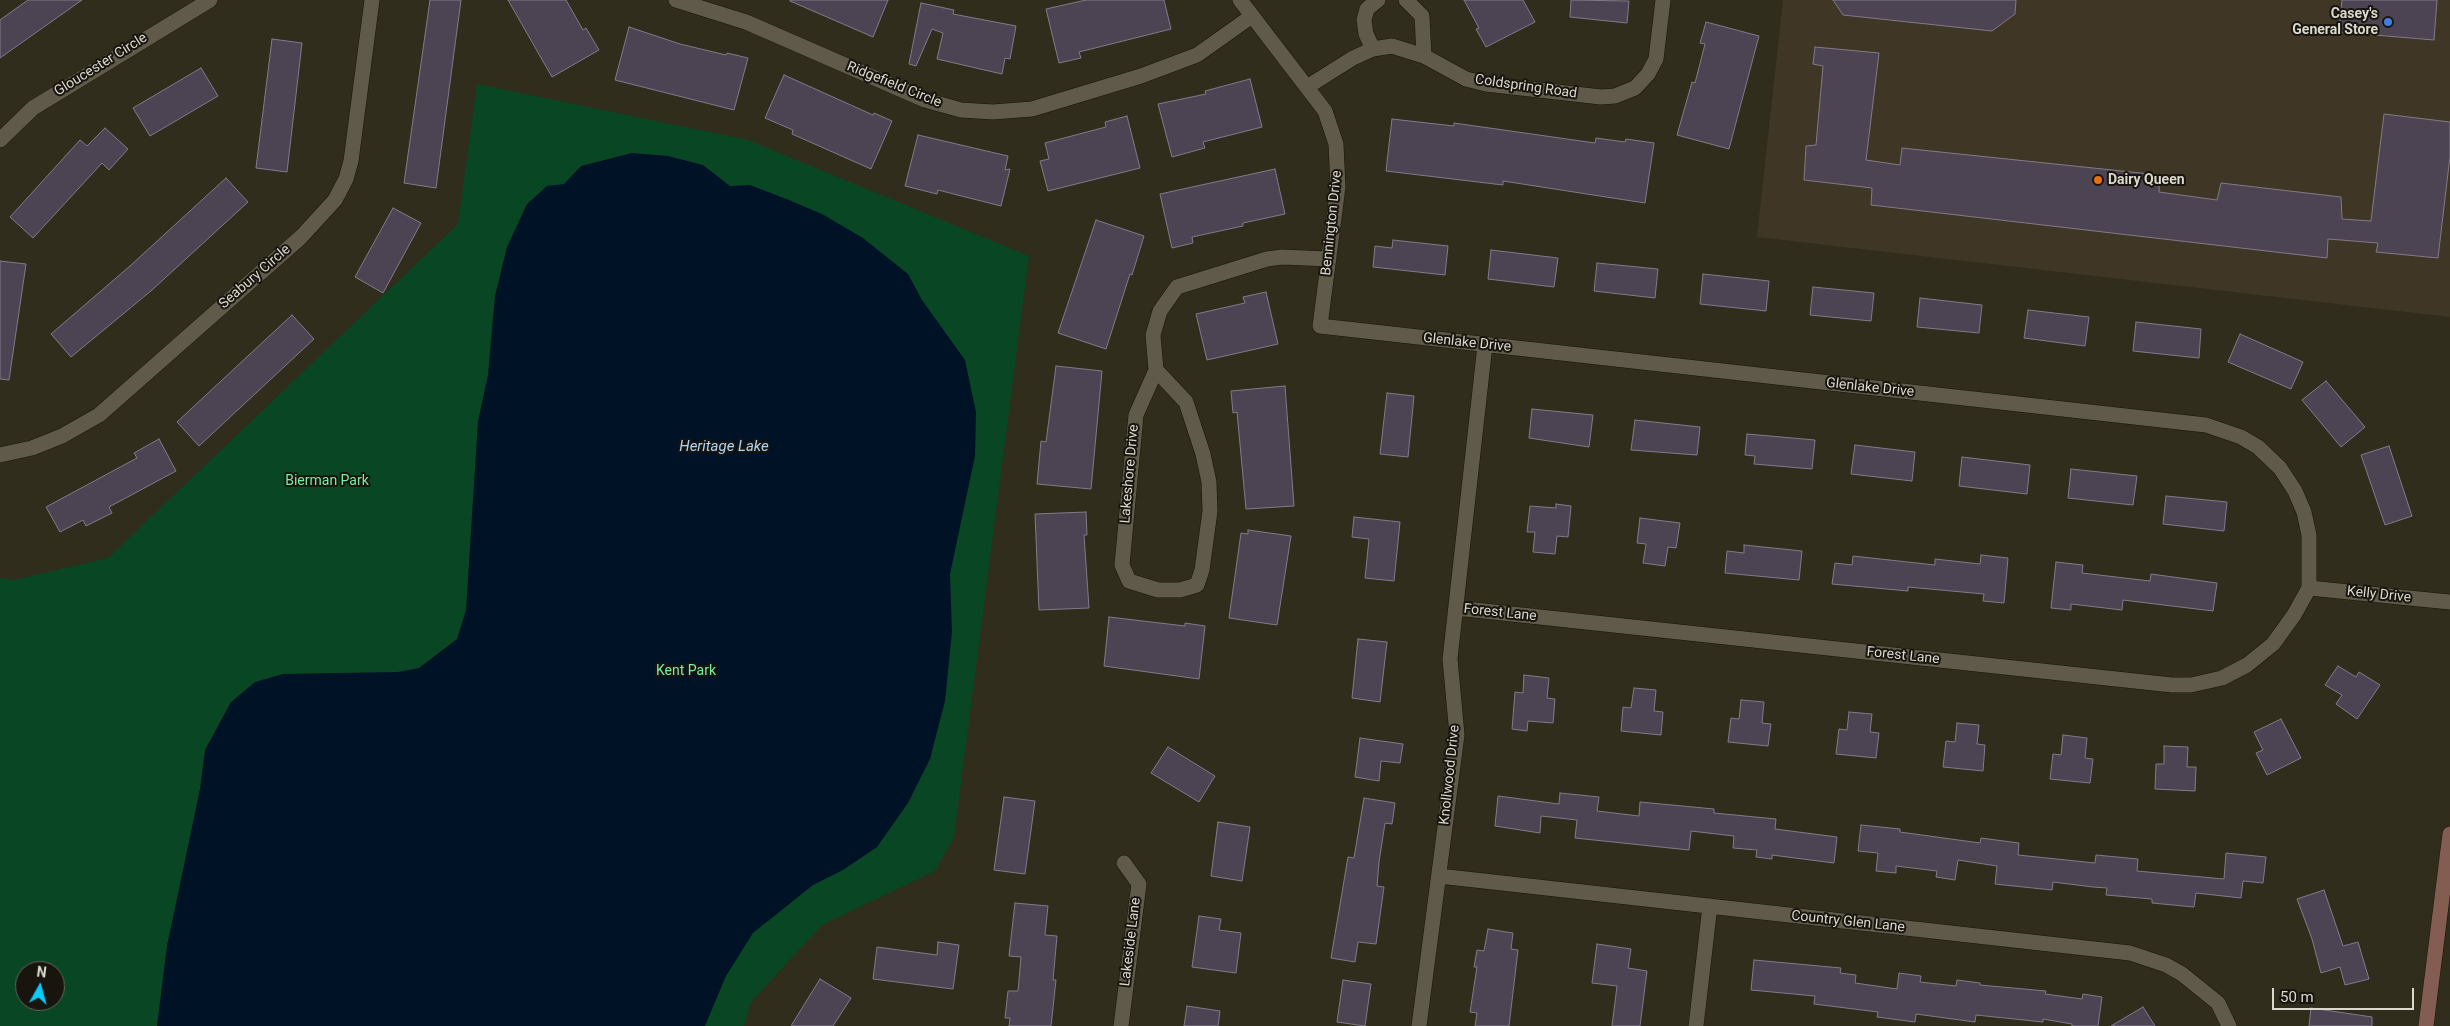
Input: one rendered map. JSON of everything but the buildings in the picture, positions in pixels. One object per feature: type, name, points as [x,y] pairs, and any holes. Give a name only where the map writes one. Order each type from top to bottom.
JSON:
[{"type":"main road","points":[[2426,1026],[2450,834]]},
{"type":"street","name":"Gloucester Circle","points":[[0,140],[33,108],[210,0]]},
{"type":"street","name":"Seabury Circle","points":[[0,455],[32,448],[62,436],[99,415],[301,237],[335,200],[346,179],[351,161],[372,0]]},
{"type":"street","name":"Ridgefield Circle","points":[[676,0],[746,22],[924,100],[961,110],[993,112],[1032,109],[1141,76],[1197,55],[1252,16]]},
{"type":"street","name":"Bennington Drive","points":[[1240,0],[1325,111],[1331,126],[1338,162],[1338,188],[1320,326]]},
{"type":"street","points":[[1373,49],[1366,34],[1364,20],[1367,9],[1378,0]]},
{"type":"street","points":[[1406,0],[1422,16],[1424,56]]},
{"type":"street","name":"Coldspring Road","points":[[1307,87],[1353,58],[1373,49],[1392,46],[1424,56],[1466,79],[1486,84],[1601,97],[1615,96],[1635,88],[1648,74],[1656,58],[1663,0]]},
{"type":"street","points":[[1156,370],[1153,335],[1155,324],[1165,302],[1177,287],[1267,259],[1282,257],[1329,258]]},
{"type":"street","name":"Glenlake Drive","points":[[1320,326],[2206,425],[2224,429],[2258,447],[2280,468],[2295,491],[2304,512],[2309,536],[2309,588]]},
{"type":"street","name":"Knollwood Drive","points":[[1419,1026],[1457,735],[1450,659],[1485,345]]},
{"type":"street","name":"Lakeshore Drive","points":[[1156,370],[1186,402],[1203,454],[1209,482],[1210,512],[1208,534],[1197,585],[1180,590],[1158,590],[1129,581],[1122,566],[1136,415],[1156,370]]},
{"type":"street","name":"Kelly Drive","points":[[2309,588],[2450,602]]},
{"type":"street","name":"Forest Lane","points":[[1456,608],[2172,685],[2207,683],[2247,666],[2273,644],[2294,615],[2309,588]]},
{"type":"street","name":"Lakeside Lane","points":[[1121,1026],[1139,884],[1124,863]]},
{"type":"street","name":"Country Glen Lane","points":[[1439,876],[2130,953],[2157,961],[2182,974],[2218,1003],[2229,1026]]},
{"type":"street","points":[[1696,1026],[1710,906]]},
{"type":"shaded area","points":[[1783,0],[2450,0],[2450,317],[1757,237]]},
{"type":"green space","name":"Heritage Lake","points":[[477,84],[748,140],[1029,256],[954,837],[935,871],[822,925],[751,1002],[744,1026],[0,1026],[0,578],[14,580],[108,558],[458,224]]},
{"type":"water","name":"Heritage Lake","points":[[632,153],[668,156],[703,165],[730,186],[750,185],[789,200],[822,214],[863,238],[908,274],[922,300],[965,360],[976,412],[975,456],[950,574],[952,632],[945,701],[930,759],[908,803],[877,847],[843,870],[813,885],[753,933],[726,976],[705,1026],[157,1026],[167,946],[200,789],[205,750],[231,702],[255,682],[283,674],[398,672],[419,668],[457,639],[466,610],[478,421],[488,375],[495,296],[507,247],[527,204],[547,186],[564,184],[581,166]]},
{"type":"place","name":"Casey's General Store","points":[[2388,22]]},
{"type":"place","name":"Dairy Queen","points":[[2098,180]]},
{"type":"park label","name":"Bierman Park","points":[[327,481]]},
{"type":"park label","name":"Kent Park","points":[[686,671]]}]
